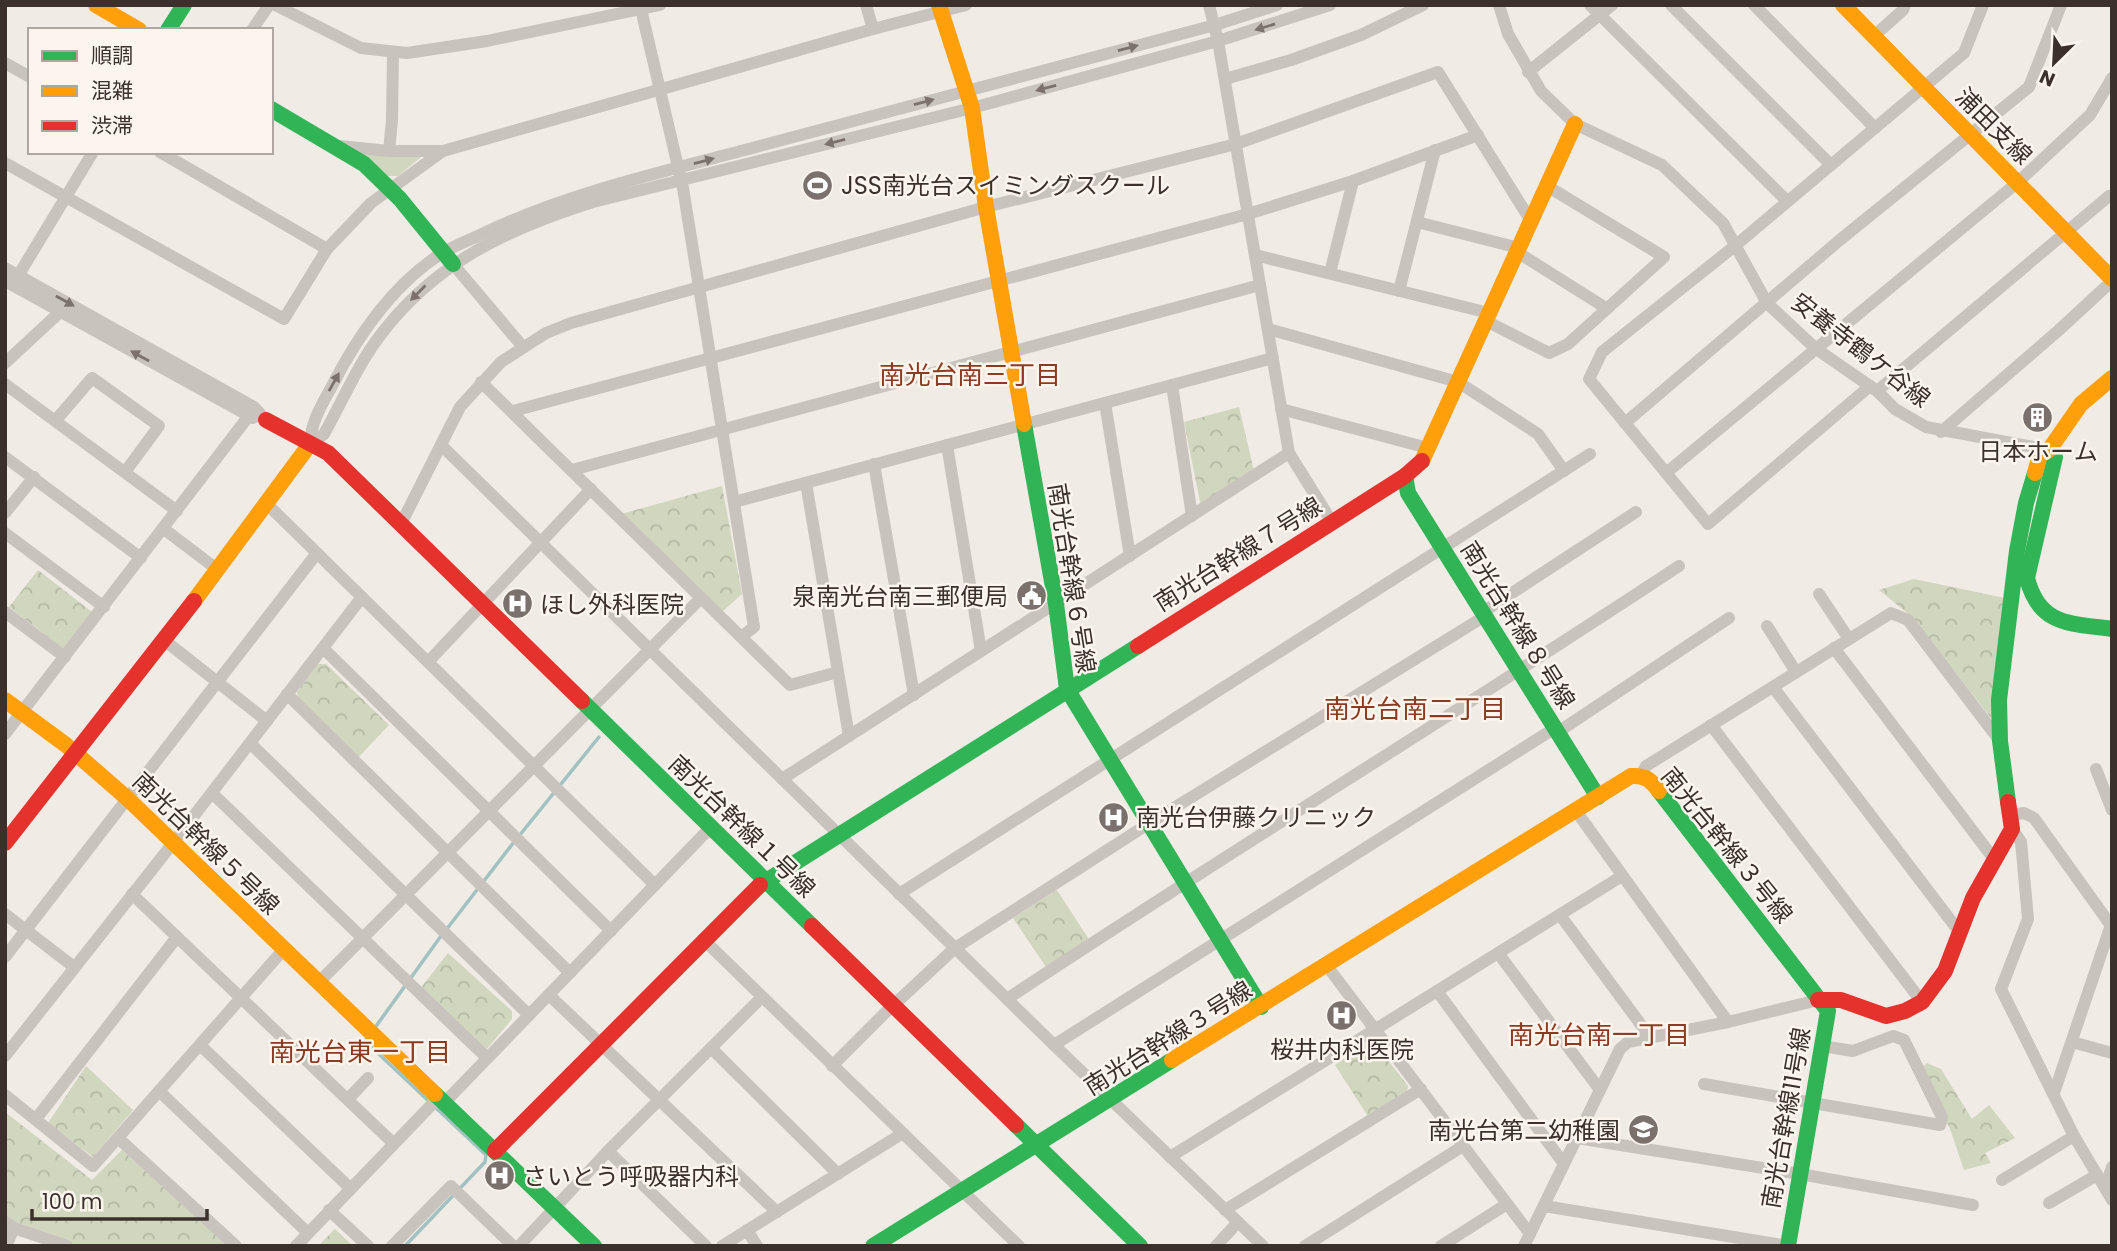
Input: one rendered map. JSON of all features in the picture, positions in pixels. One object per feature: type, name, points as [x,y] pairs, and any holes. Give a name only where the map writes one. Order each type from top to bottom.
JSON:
[{"type":"street","points":[[96,5],[136,28]]},
{"type":"street","points":[[169,28],[184,5]]},
{"type":"street","points":[[252,28],[269,5]]},
{"type":"street","points":[[275,5],[361,48],[407,53],[486,41],[660,5]]},
{"type":"street","points":[[866,5],[873,29]]},
{"type":"street","points":[[336,146],[389,151],[443,150],[940,9],[966,5]]},
{"type":"street","points":[[1209,5],[1225,79],[1289,453],[1332,522]]},
{"type":"street","points":[[5,844],[218,570],[310,444],[324,434],[372,349],[396,316],[448,259],[542,218],[679,174],[967,91],[1215,25],[1278,5]]},
{"type":"street","points":[[679,174],[972,108],[1218,41],[1330,5]]},
{"type":"street","points":[[1225,79],[1291,60],[1361,35],[1423,5]]},
{"type":"street","name":"安養寺鶴ケ谷線","points":[[1499,5],[1508,34],[1528,72],[1542,91],[1575,124],[1662,165],[1723,223],[1767,303],[1815,348],[1874,388],[1895,409],[1926,427],[1941,432],[2049,450]]},
{"type":"street","points":[[1590,5],[1787,201]]},
{"type":"street","points":[[1528,72],[1612,5]]},
{"type":"street","points":[[1671,5],[1831,165]]},
{"type":"street","points":[[1754,5],[1875,128]]},
{"type":"street","name":"浦田支線","points":[[1843,5],[2112,280]]},
{"type":"street","points":[[1874,36],[1905,5]]},
{"type":"street","points":[[1983,5],[1964,53],[1736,245],[1602,352],[1589,379],[1708,524],[2109,197]]},
{"type":"street","points":[[1625,423],[2029,87],[2062,5]]},
{"type":"street","points":[[641,8],[679,174],[754,627],[741,637]]},
{"type":"street","name":"南光台幹線６号線","points":[[940,9],[972,108],[986,207],[1056,604],[1067,690],[1261,1007]]},
{"type":"street","points":[[389,151],[393,52]]},
{"type":"street","points":[[5,63],[28,76]]},
{"type":"street","points":[[401,524],[460,407],[502,362],[547,333],[571,323],[986,207],[1236,144],[1438,72],[1531,221]]},
{"type":"street","points":[[1666,472],[2018,182],[2090,115],[2112,78]]},
{"type":"street","points":[[273,110],[365,166],[390,190],[523,347]]},
{"type":"street","name":"南光台幹線７号線","points":[[495,1151],[703,939],[765,881],[1405,476],[1421,463],[1575,124]]},
{"type":"street","points":[[513,411],[1248,214],[1353,181],[1478,135]]},
{"type":"street","points":[[5,163],[284,319],[327,249],[372,202],[443,150]]},
{"type":"street","points":[[1399,290],[1435,150]]},
{"type":"street","points":[[12,281],[92,154]]},
{"type":"street","points":[[163,154],[327,249]]},
{"type":"street","points":[[1330,274],[1353,181]]},
{"type":"street","points":[[1255,255],[1399,290],[1488,317],[1549,353],[1568,344],[1664,257],[1547,186]]},
{"type":"street","points":[[1417,222],[1518,250],[1606,308]]},
{"type":"street","points":[[5,268],[12,281],[60,312],[248,416],[265,420]]},
{"type":"street","points":[[1941,432],[2059,330],[2112,280]]},
{"type":"street","points":[[12,281],[254,407],[265,420]]},
{"type":"street","points":[[572,470],[1260,285]]},
{"type":"street","points":[[5,363],[60,312]]},
{"type":"street","points":[[1268,329],[1458,382],[1538,434],[1564,471]]},
{"type":"street","points":[[734,502],[1273,358]]},
{"type":"street","points":[[56,420],[92,377],[159,426],[125,472]]},
{"type":"street","points":[[2112,378],[2081,404],[2049,450],[2040,455],[2026,503],[2017,551],[1999,700],[2000,741],[2012,822],[2021,842],[2028,919],[2001,989],[2074,1136],[2112,1200]]},
{"type":"street","points":[[481,382],[790,685],[838,673]]},
{"type":"street","points":[[5,384],[177,511]]},
{"type":"street","points":[[1172,384],[1192,516]]},
{"type":"street","points":[[1105,402],[1130,556]]},
{"type":"street","points":[[1281,409],[1428,448]]},
{"type":"street","points":[[5,734],[248,416]]},
{"type":"street","name":"南光台幹線１号線","points":[[265,420],[328,453],[1140,1246]]},
{"type":"street","points":[[441,445],[1263,1246]]},
{"type":"street","points":[[947,445],[981,651]]},
{"type":"street","points":[[2049,450],[2055,457],[2027,578],[2029,592],[2034,604],[2045,614],[2058,620],[2112,629]]},
{"type":"street","points":[[782,779],[1289,453]]},
{"type":"street","points":[[899,894],[1590,454]]},
{"type":"street","points":[[5,457],[141,558]]},
{"type":"street","points":[[874,464],[914,695]]},
{"type":"street","name":"南光台幹線８号線","points":[[1405,476],[1408,493],[1598,797]]},
{"type":"street","points":[[5,513],[34,477]]},
{"type":"street","points":[[806,483],[849,736]]},
{"type":"street","points":[[428,662],[591,489]]},
{"type":"street","points":[[267,504],[655,884]]},
{"type":"street","points":[[832,1066],[955,948],[1484,614],[1636,512]]},
{"type":"street","points":[[164,529],[218,570]]},
{"type":"street","points":[[5,533],[104,607]]},
{"type":"street","points":[[5,957],[317,553]]},
{"type":"street","points":[[1007,999],[1184,882],[1520,671],[1679,566]]},
{"type":"street","points":[[1818,594],[1849,639]]},
{"type":"street","points":[[5,1056],[362,597]]},
{"type":"street","points":[[319,982],[701,598]]},
{"type":"street","points":[[5,612],[65,657]]},
{"type":"street","points":[[1641,775],[1646,766],[1891,613],[1908,620],[2000,741]]},
{"type":"street","points":[[1054,1045],[1219,939],[1557,730],[1729,618]]},
{"type":"street","points":[[1767,626],[1796,672]]},
{"type":"street","points":[[164,640],[267,721]]},
{"type":"street","points":[[323,648],[611,931]]},
{"type":"street","points":[[1834,648],[1994,859]]},
{"type":"street","points":[[1773,687],[1961,934]]},
{"type":"street","points":[[287,694],[570,973]]},
{"type":"street","name":"南光台幹線５号線","points":[[5,700],[75,753],[128,799],[371,1032],[436,1103],[495,1151],[594,1246]]},
{"type":"street","points":[[1711,725],[1922,1002]]},
{"type":"street","points":[[250,743],[529,1015]]},
{"type":"street","points":[[2096,769],[2112,810]]},
{"type":"street","name":"南光台幹線３号線","points":[[873,1246],[1631,776],[1641,775],[1651,781],[1818,1000]]},
{"type":"street","points":[[212,793],[487,1058]]},
{"type":"street","points":[[1576,811],[1728,1023]]},
{"type":"street","points":[[1527,1240],[1620,1049],[1628,1042],[1728,1023],[1818,1000],[1840,1000],[1886,1016],[1905,1011],[1922,1002],[1945,971],[1973,898],[2012,822],[2024,813],[2034,818],[2111,926],[2054,1093]]},
{"type":"street","points":[[296,1246],[393,1143],[487,1058],[711,827]]},
{"type":"street","points":[[1170,1157],[1622,876]]},
{"type":"street","points":[[132,894],[393,1143]]},
{"type":"street","points":[[5,914],[74,967]]},
{"type":"street","points":[[1560,915],[1650,1037]]},
{"type":"street","points":[[36,1119],[177,937]]},
{"type":"street","points":[[703,939],[1019,1246]]},
{"type":"street","points":[[5,1095],[93,1166],[284,949]]},
{"type":"street","points":[[1498,953],[1600,1090]]},
{"type":"street","points":[[1327,965],[1507,1203],[1527,1240]]},
{"type":"street","points":[[1437,991],[1564,1164]]},
{"type":"street","points":[[549,995],[777,1212]]},
{"type":"street","points":[[519,1246],[608,1151],[762,997]]},
{"type":"street","name":"南光台幹線11号線","points":[[1788,1246],[1828,1012],[1818,1000]]},
{"type":"street","points":[[1704,1084],[1940,1125],[1942,1117],[1904,1040],[1894,1036],[1853,1051],[1822,1046]]},
{"type":"street","points":[[2072,1042],[2112,1053]]},
{"type":"street","points":[[200,1045],[350,1188]]},
{"type":"street","points":[[711,1048],[838,1174]]},
{"type":"street","points":[[348,1099],[368,1078]]},
{"type":"street","points":[[1225,1210],[1421,1089]]},
{"type":"street","points":[[159,1091],[308,1233]]},
{"type":"street","points":[[722,1246],[903,1133]]},
{"type":"street","points":[[2003,1180],[2074,1136]]},
{"type":"street","points":[[118,1138],[236,1246]]},
{"type":"street","points":[[1577,1138],[1973,1205]]},
{"type":"street","points":[[1305,1246],[1463,1146]]},
{"type":"street","points":[[608,1151],[706,1246]]},
{"type":"street","points":[[2105,1188],[2112,1167]]},
{"type":"street","points":[[2049,1203],[2097,1175]]},
{"type":"street","points":[[392,1246],[451,1186],[513,1246]]},
{"type":"street","points":[[1441,1246],[1507,1203]]},
{"type":"street","points":[[1544,1206],[1788,1246]]},
{"type":"street","points":[[329,1210],[368,1246]]},
{"type":"street","points":[[1216,1246],[1238,1222]]},
{"type":"street","points":[[6,1246],[10,1225],[60,1245]]},
{"type":"street","points":[[747,1230],[757,1246]]},
{"type":"green space","points":[[360,151],[426,153],[398,176],[386,176]]},
{"type":"green space","points":[[1239,407],[1254,471],[1201,507],[1184,422]]},
{"type":"green space","points":[[722,486],[742,594],[721,613],[621,514]]},
{"type":"green space","points":[[38,570],[92,612],[64,649],[9,607]]},
{"type":"green space","points":[[1914,579],[2005,598],[1991,718],[1912,617],[1879,590]]},
{"type":"green space","points":[[318,664],[326,664],[389,725],[357,759],[299,702],[297,692]]},
{"type":"green space","points":[[1057,890],[1090,941],[1048,970],[1013,918]]},
{"type":"green space","points":[[448,953],[512,1011],[512,1019],[486,1050],[420,989]]},
{"type":"green space","points":[[1366,1043],[1377,1046],[1408,1086],[1407,1094],[1369,1118],[1335,1065]]},
{"type":"green space","points":[[1927,1063],[1941,1069],[1972,1119],[1989,1105],[2015,1138],[1985,1153],[1991,1163],[1964,1170],[1950,1129],[1921,1068]]},
{"type":"green space","points":[[86,1066],[133,1110],[93,1157],[48,1123]]},
{"type":"green space","points":[[5,1112],[92,1180],[122,1150],[229,1246],[79,1246],[5,1218]]},
{"type":"green space","points":[[335,1229],[353,1246],[318,1246]]},
{"type":"waterway","points":[[519,836],[599,737]]},
{"type":"waterway","points":[[446,930],[514,842]]},
{"type":"waterway","points":[[374,1029],[441,936]]},
{"type":"waterway","points":[[369,1035],[365,1041],[486,1155],[485,1162],[405,1246]]},
{"type":"traffic: fast","points":[[169,28],[184,5]]},
{"type":"traffic: fast","points":[[273,110],[364,164],[400,199],[453,264]]},
{"type":"traffic: fast","points":[[1024,424],[1056,604],[1067,689],[1261,1007]]},
{"type":"traffic: fast","points":[[2049,450],[2055,457],[2027,578],[2032,594],[2048,614],[2058,619],[2112,629]]},
{"type":"traffic: fast","points":[[2008,802],[2000,741],[1999,700],[2017,551],[2035,473]]},
{"type":"traffic: fast","points":[[1405,476],[1408,493],[1598,797]]},
{"type":"traffic: fast","points":[[760,885],[1138,646]]},
{"type":"traffic: fast","points":[[582,701],[812,926]]},
{"type":"traffic: fast","points":[[1659,791],[1828,1011],[1788,1246]]},
{"type":"traffic: fast","points":[[873,1246],[1172,1060]]},
{"type":"traffic: fast","points":[[435,1094],[594,1246]]},
{"type":"traffic: fast","points":[[1016,1125],[1140,1246]]},
{"type":"traffic: slow","points":[[96,5],[136,28]]},
{"type":"traffic: slow","points":[[939,5],[972,108],[986,207],[1024,424]]},
{"type":"traffic: slow","points":[[1843,5],[2112,279]]},
{"type":"traffic: slow","points":[[1422,461],[1575,124]]},
{"type":"traffic: slow","points":[[2035,473],[2040,455],[2049,450],[2081,404],[2112,378]]},
{"type":"traffic: slow","points":[[194,601],[310,444]]},
{"type":"traffic: slow","points":[[5,700],[66,745],[128,799],[435,1094]]},
{"type":"traffic: slow","points":[[1172,1060],[1631,776],[1647,779],[1659,791]]},
{"type":"traffic: jam","points":[[266,420],[328,453],[582,701]]},
{"type":"traffic: jam","points":[[1138,646],[1405,476],[1422,461]]},
{"type":"traffic: jam","points":[[5,843],[194,601]]},
{"type":"traffic: jam","points":[[1818,1000],[1841,1000],[1886,1016],[1905,1011],[1922,1002],[1945,971],[1973,898],[2012,829],[2008,802]]},
{"type":"traffic: jam","points":[[495,1151],[760,885]]},
{"type":"traffic: jam","points":[[812,926],[1016,1125]]},
{"type":"place","name":"JSS南光台スイミングスクール","points":[[818,185]]},
{"type":"place","name":"日本ホーム","points":[[2038,417]]},
{"type":"place","name":"泉南光台南三郵便局","points":[[1031,596]]},
{"type":"place","name":"ほし外科医院","points":[[517,604]]},
{"type":"place","name":"南光台伊藤クリニック","points":[[1113,817]]},
{"type":"place","name":"桜井内科医院","points":[[1342,1015]]},
{"type":"place","name":"南光台第二幼稚園","points":[[1643,1130]]},
{"type":"place","name":"さいとう呼吸器内科","points":[[500,1176]]},
{"type":"district","name":"南光台南三丁目","points":[[970,375]]},
{"type":"district","name":"南光台南二丁目","points":[[1415,709]]},
{"type":"district","name":"南光台南一丁目","points":[[1599,1035]]},
{"type":"district","name":"南光台東一丁目","points":[[360,1052]]}]
